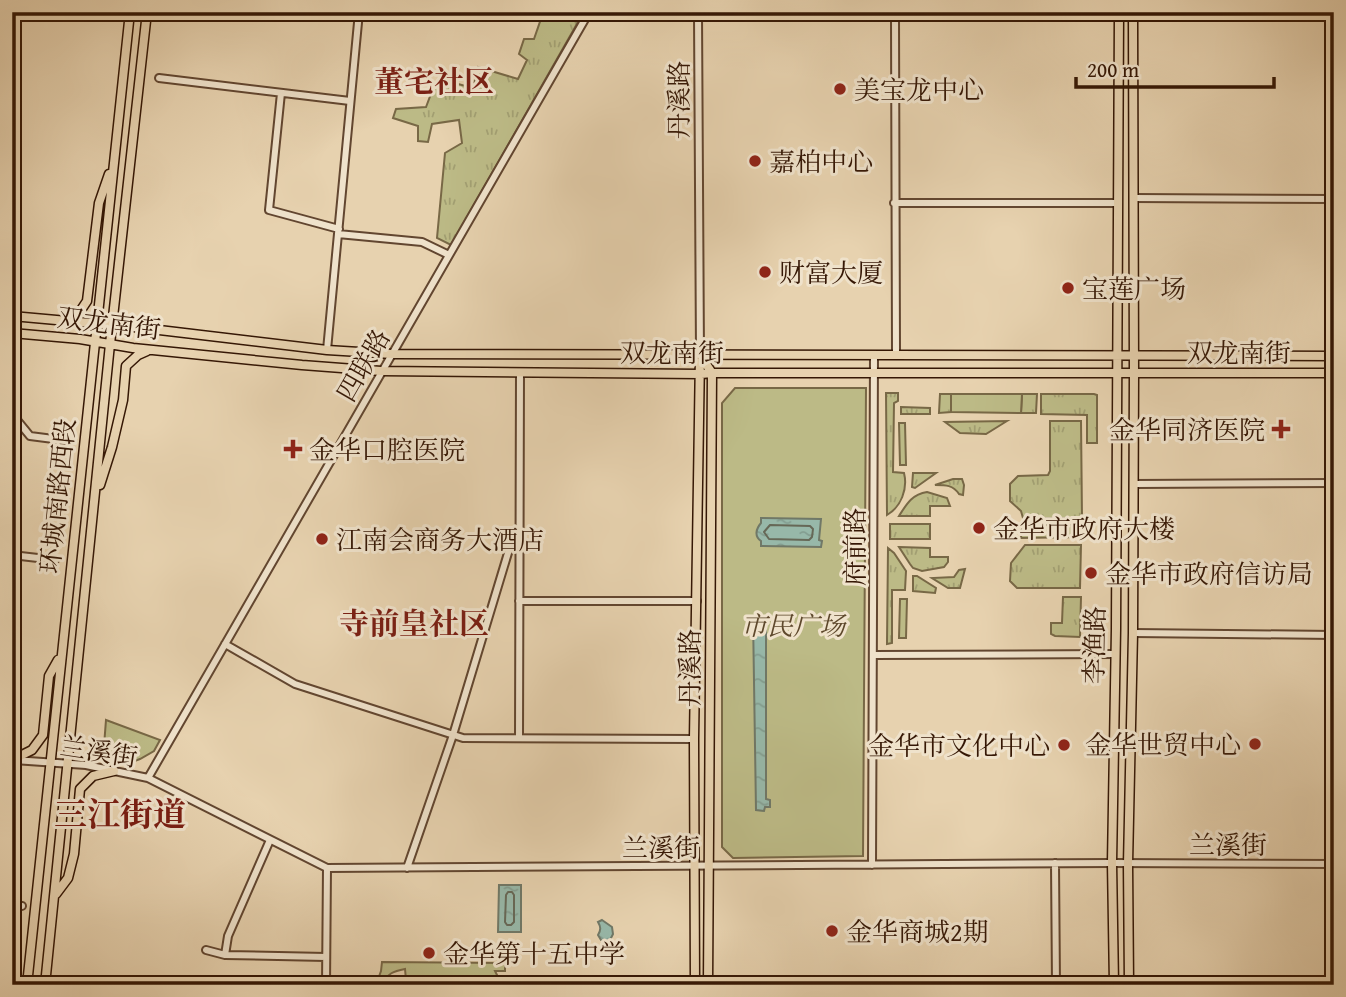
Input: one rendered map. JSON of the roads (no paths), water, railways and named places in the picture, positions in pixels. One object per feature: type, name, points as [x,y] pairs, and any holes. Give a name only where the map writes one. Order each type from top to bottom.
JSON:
[{"type":"main road","name":"环城南路西段","points":[[27,985],[130,12]]},
{"type":"main road","name":"环城南路西段","points":[[45,985],[110,344],[147,12]]},
{"type":"main road","name":"李渔路","points":[[1114,985],[1112,863],[1119,12]]},
{"type":"main road","name":"李渔路","points":[[1129,985],[1128,864],[1134,484],[1133,12]]},
{"type":"main road","points":[[60,320],[77,316],[87,300],[99,203],[114,162]]},
{"type":"main road","name":"双龙南街","points":[[12,316],[392,354],[1334,356]]},
{"type":"main road","name":"双龙南街","points":[[12,333],[381,371],[701,374],[1334,373]]},
{"type":"main road","points":[[94,501],[112,447],[123,400],[126,366],[149,349]]},
{"type":"main road","points":[[700,355],[712,373]]},
{"type":"main road","name":"丹溪路","points":[[695,985],[694,739],[700,355]]},
{"type":"main road","name":"丹溪路","points":[[708,985],[712,373]]},
{"type":"main road","points":[[12,760],[32,750],[43,735],[50,676],[61,654]]},
{"type":"main road","points":[[54,897],[68,878],[75,854],[80,789],[93,776],[114,771]]},
{"type":"street","points":[[327,349],[359,12]]},
{"type":"street","points":[[579,12],[895,17],[1102,12]]},
{"type":"street","points":[[1224,12],[1334,13]]},
{"type":"street","name":"四联路","points":[[148,778],[381,371],[591,13]]},
{"type":"street","name":"丹溪路","points":[[698,14],[700,355]]},
{"type":"street","points":[[895,17],[896,354]]},
{"type":"street","points":[[159,78],[350,101]]},
{"type":"street","points":[[281,93],[270,210],[338,231],[422,243],[449,255]]},
{"type":"street","points":[[1133,198],[1334,199]]},
{"type":"street","points":[[894,203],[1117,203]]},
{"type":"street","name":"府前路","points":[[872,865],[874,355]]},
{"type":"street","points":[[519,738],[520,372]]},
{"type":"street","points":[[12,414],[30,436],[69,440]]},
{"type":"street","points":[[1134,484],[1334,483]]},
{"type":"street","points":[[407,868],[453,734],[511,543],[520,537]]},
{"type":"street","points":[[12,555],[55,559]]},
{"type":"street","points":[[519,601],[697,601]]},
{"type":"street","points":[[1133,633],[1334,635]]},
{"type":"street","points":[[225,644],[295,684],[463,738],[694,739]]},
{"type":"street","points":[[873,655],[1115,654]]},
{"type":"street","name":"兰溪街","points":[[12,760],[68,763],[148,778],[327,869],[1055,863],[1333,864]]},
{"type":"street","points":[[225,955],[228,936],[270,840]]},
{"type":"street","points":[[1055,863],[1056,985]]},
{"type":"street","points":[[1332,985],[1333,864]]},
{"type":"street","points":[[326,985],[327,869]]},
{"type":"street","points":[[12,905],[22,906]]},
{"type":"street","points":[[206,950],[225,955],[326,957]]},
{"type":"water","points":[[761,518],[821,519],[821,547],[761,546],[756,532]]},
{"type":"water","points":[[753,617],[766,617],[766,799],[770,800],[770,807],[765,807],[764,811],[756,810]]},
{"type":"water","points":[[499,885],[521,885],[521,932],[498,932]]},
{"type":"water","points":[[602,920],[612,927],[613,934],[610,940],[605,942],[598,935],[598,922]]},
{"type":"place","name":"美宝龙中心","points":[[840,89]]},
{"type":"place","name":"嘉柏中心","points":[[755,161]]},
{"type":"place","name":"财富大厦","points":[[765,272]]},
{"type":"place","name":"宝莲广场","points":[[1068,288]]},
{"type":"place","name":"金华同济医院","points":[[1281,429]]},
{"type":"place","name":"金华口腔医院","points":[[293,449]]},
{"type":"place","name":"金华市政府大楼","points":[[979,528]]},
{"type":"place","name":"江南会商务大酒店","points":[[322,539]]},
{"type":"place","name":"金华市政府信访局","points":[[1091,573]]},
{"type":"place","name":"金华世贸中心","points":[[1255,744]]},
{"type":"place","name":"金华市文化中心","points":[[1064,745]]},
{"type":"place","name":"金华商城2期","points":[[832,931]]},
{"type":"place","name":"金华第十五中学","points":[[429,953]]},
{"type":"district","name":"董宅社区","points":[[434,81]]},
{"type":"district","name":"寺前皇社区","points":[[414,623]]},
{"type":"district","name":"三江街道","points":[[120,814]]},
{"type":"park label","name":"市民广场","points":[[793,625]]}]
